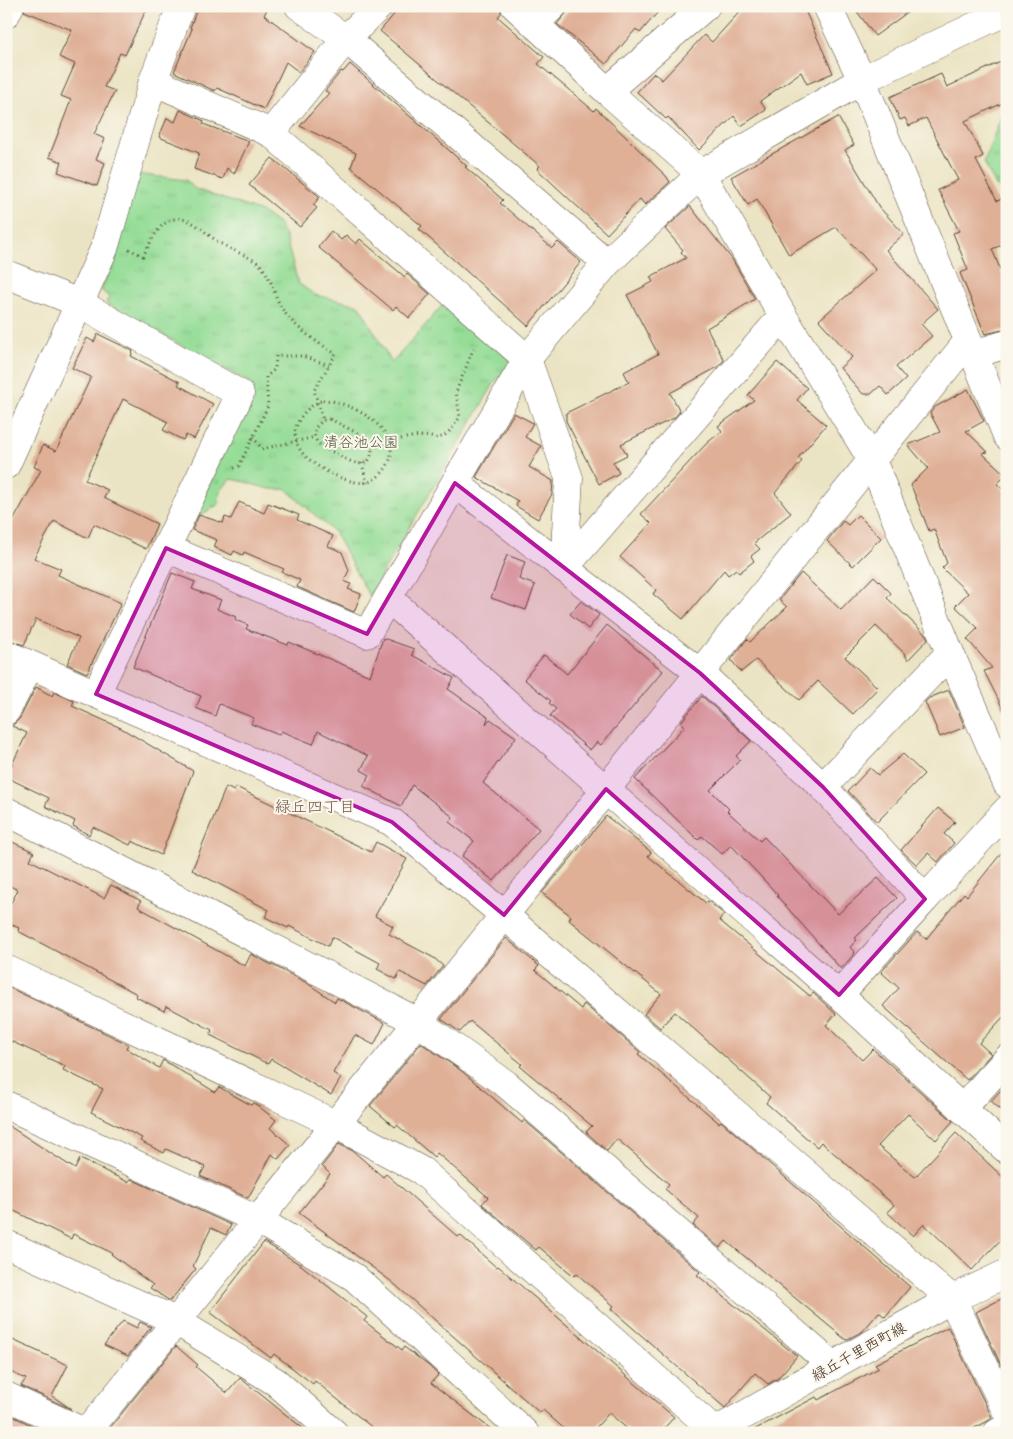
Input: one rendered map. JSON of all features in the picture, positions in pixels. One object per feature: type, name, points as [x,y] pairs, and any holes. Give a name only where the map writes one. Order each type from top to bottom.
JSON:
[{"type":"street","points":[[6,14],[10,6]]},
{"type":"street","points":[[8,455],[80,304],[107,237],[153,81],[181,6]]},
{"type":"street","points":[[298,6],[346,39],[607,263]]},
{"type":"street","points":[[271,133],[346,39],[379,6]]},
{"type":"street","points":[[515,6],[544,15],[607,90],[701,174],[783,316],[872,460],[950,653],[1007,784]]},
{"type":"street","points":[[607,90],[706,6]]},
{"type":"street","points":[[827,6],[862,80],[1007,436]]},
{"type":"street","points":[[166,548],[367,634],[527,359],[607,263],[701,174],[862,80],[1007,11]]},
{"type":"street","points":[[153,81],[271,133],[527,359],[569,478],[564,568]]},
{"type":"street","points":[[6,274],[80,304],[240,394],[96,694]]},
{"type":"street","points":[[564,568],[783,316]]},
{"type":"street","points":[[6,1396],[86,1433],[872,460],[971,347],[1007,344]]},
{"type":"street","points":[[455,483],[700,672],[823,787],[925,899]]},
{"type":"street","points":[[388,598],[839,995],[1007,1150]]},
{"type":"street","points":[[823,787],[950,653]]},
{"type":"street","points":[[6,711],[18,660],[392,822],[504,915],[952,1299],[1007,1412]]},
{"type":"street","points":[[839,995],[1007,810]]},
{"type":"street","points":[[6,811],[418,1022],[506,1084],[833,1366]]},
{"type":"street","points":[[6,969],[335,1124],[422,1171],[713,1432]]},
{"type":"street","points":[[962,1109],[1007,1059]]},
{"type":"street","points":[[6,1105],[258,1220],[354,1277],[525,1433]]},
{"type":"street","points":[[6,1244],[176,1321],[276,1382],[334,1433]]},
{"type":"street","name":"緑丘千里西町線","points":[[713,1432],[952,1299],[1007,1273]]},
{"type":"street","points":[[997,1433],[1007,1428]]},
{"type":"path","points":[[107,237],[143,256],[166,222],[176,219],[187,220],[198,226],[217,242],[258,263],[266,271],[281,306],[291,320],[301,330],[336,354],[314,390],[323,420]]},
{"type":"path","points":[[372,447],[412,437],[436,439],[449,435],[460,417],[456,392],[461,376],[473,348],[492,329]]},
{"type":"path","points":[[315,437],[262,449],[253,437],[268,406],[266,376],[275,369],[276,356],[302,356],[329,365]]},
{"type":"path","points":[[335,401],[345,404],[376,422],[384,429],[390,443],[390,459],[386,469],[378,477],[367,482],[345,481],[308,458],[296,441],[298,420],[304,411],[318,402],[335,401]]},
{"type":"path","points":[[323,420],[336,420],[366,438],[372,447],[369,459],[362,463],[352,463],[319,444],[315,437],[315,428],[323,420]]},
{"type":"path","points":[[362,463],[367,482]]},
{"type":"highlighted area","points":[[455,483],[700,673],[823,787],[925,899],[839,995],[606,789],[504,915],[392,822],[96,694],[166,548],[367,634]]},
{"type":"green space","points":[[1007,108],[1007,190],[996,186],[984,162],[1004,109]]},
{"type":"green space","name":"清谷池公園","points":[[136,174],[186,180],[195,189],[262,212],[278,224],[285,235],[298,283],[315,295],[359,305],[392,363],[447,300],[509,353],[510,364],[495,382],[369,596],[335,533],[286,489],[265,488],[230,479],[220,492],[219,504],[194,519],[253,385],[106,303],[109,297],[101,290],[120,246],[121,219]]},
{"type":"building","points":[[25,6],[148,6],[125,55],[120,53],[104,87],[115,91],[94,134],[105,139],[96,159],[105,163],[97,186],[58,172],[62,162],[49,157],[71,100],[61,96],[75,64],[59,57],[72,30],[24,11]]},
{"type":"building","points":[[198,6],[269,6],[264,15],[315,52],[299,72],[286,62],[264,109],[217,88],[215,91],[174,72],[192,29],[190,28]]},
{"type":"building","points":[[401,6],[500,6],[501,13],[498,17],[544,57],[538,64],[594,111],[596,108],[670,182],[645,205],[640,199],[607,234],[537,169],[540,166],[380,31]]},
{"type":"building","points":[[572,6],[663,6],[640,33],[636,29],[606,64],[557,24]]},
{"type":"building","points":[[745,6],[803,6],[833,73],[807,84],[801,72],[760,101],[766,110],[741,126],[734,116],[699,150],[668,117],[666,119],[637,92],[654,73],[662,80],[704,35],[712,42]]},
{"type":"building","points":[[853,6],[916,6],[875,36]]},
{"type":"building","points":[[1007,59],[1007,101],[965,121],[983,156],[976,160],[997,201],[1007,197],[1007,243],[992,249],[1007,286],[1007,329],[985,334],[960,273],[968,270],[953,233],[959,231],[938,190],[958,180],[926,118],[909,126],[905,118],[900,120],[890,97],[941,74],[947,87]]},
{"type":"building","points":[[350,64],[467,166],[465,167],[503,200],[500,203],[552,248],[558,242],[581,262],[528,326],[419,229],[422,226],[351,167],[356,153],[300,126],[329,93],[325,91],[341,71],[343,72]]},
{"type":"building","points":[[180,110],[204,121],[203,124],[249,141],[234,174],[227,168],[223,179],[194,169],[199,153],[159,137],[167,118],[175,122]]},
{"type":"building","points":[[838,117],[854,145],[845,150],[879,207],[904,234],[886,250],[938,309],[921,324],[932,336],[896,367],[906,379],[888,395],[880,386],[871,394],[863,394],[840,368],[852,357],[819,320],[876,270],[836,227],[789,255],[757,199],[748,205],[731,177]]},
{"type":"building","points":[[272,158],[320,197],[313,205],[317,208],[300,227],[249,185]]},
{"type":"building","points":[[690,206],[732,259],[755,299],[707,328],[724,360],[718,367],[670,393],[680,411],[674,418],[621,444],[627,455],[613,462],[619,473],[599,484],[566,421],[566,413],[629,382],[624,372],[658,354],[627,295],[653,282],[650,277],[686,258],[681,252],[683,250],[665,229]]},
{"type":"building","points":[[331,231],[341,240],[346,235],[356,244],[360,239],[405,277],[407,274],[430,294],[409,318],[396,306],[393,310],[318,247]]},
{"type":"building","points":[[98,334],[133,351],[131,356],[180,382],[178,385],[213,404],[194,439],[186,435],[183,440],[163,430],[168,422],[123,399],[85,480],[108,490],[104,498],[157,524],[146,549],[94,524],[88,538],[54,521],[34,558],[61,569],[58,575],[121,603],[87,673],[67,664],[79,638],[36,619],[24,645],[6,639],[6,534],[41,470],[34,467],[43,445],[56,451],[91,377],[72,368],[87,338],[94,342]]},
{"type":"building","points":[[777,362],[807,388],[797,400],[826,425],[798,458],[802,461],[775,493],[791,513],[754,543],[760,549],[751,556],[754,561],[739,573],[736,569],[728,575],[724,570],[683,619],[653,594],[656,590],[620,557],[651,523],[641,514],[707,443],[722,431],[718,426],[754,400],[748,395]]},
{"type":"building","points":[[968,389],[984,421],[966,431],[988,452],[982,453],[1006,475],[997,484],[1007,493],[1007,717],[984,671],[992,668],[967,639],[978,628],[955,606],[968,593],[942,568],[947,563],[934,529],[929,531],[911,485],[928,468],[908,445],[940,432],[930,413],[935,407]]},
{"type":"building","points":[[514,413],[533,423],[525,437],[541,446],[529,467],[553,481],[552,494],[538,519],[516,506],[518,501],[476,477]]},
{"type":"building","points":[[239,502],[264,513],[268,503],[299,515],[297,520],[333,536],[328,546],[342,552],[349,570],[344,581],[351,584],[348,589],[361,594],[354,612],[297,587],[300,580],[282,572],[284,569],[244,552],[243,555],[234,551],[232,555],[214,547],[217,540],[192,530],[199,515],[223,523],[225,517],[231,519]]},
{"type":"building","points":[[858,515],[881,538],[853,566],[827,541],[843,521],[848,525]]},
{"type":"building","points":[[507,555],[525,562],[519,579],[535,585],[526,610],[491,598]]},
{"type":"building","points":[[172,573],[195,582],[192,589],[221,600],[217,609],[236,617],[235,620],[248,625],[246,629],[288,645],[289,642],[370,676],[383,638],[414,649],[412,655],[454,678],[448,689],[488,717],[486,724],[490,719],[516,737],[483,783],[539,829],[494,881],[462,856],[474,841],[449,822],[453,817],[412,785],[401,806],[363,786],[370,775],[361,770],[368,756],[318,731],[313,744],[281,731],[279,735],[251,724],[254,718],[219,704],[215,716],[196,708],[201,696],[133,667]]},
{"type":"building","points":[[801,573],[841,610],[874,576],[891,593],[887,598],[928,639],[908,660],[905,654],[876,626],[845,657],[878,688],[853,714],[818,681],[799,700],[756,660],[741,672],[731,660],[747,639],[750,642],[787,607],[779,600]]},
{"type":"building","points":[[581,601],[599,615],[588,629],[570,614]]},
{"type":"building","points":[[607,625],[663,671],[601,745],[597,742],[590,750],[550,716],[556,709],[549,703],[551,701],[524,679],[544,655],[567,674]]},
{"type":"building","points":[[36,687],[52,696],[54,692],[74,701],[72,706],[121,728],[193,771],[161,855],[132,841],[130,845],[93,827],[89,835],[73,826],[75,821],[45,806],[49,798],[6,777],[27,733],[12,726],[20,718]]},
{"type":"building","points":[[949,690],[965,727],[940,737],[925,702],[929,698]]},
{"type":"building","points":[[702,696],[751,741],[736,756],[740,760],[710,790],[729,809],[727,811],[760,841],[764,837],[838,914],[878,878],[897,898],[855,938],[857,940],[850,947],[855,953],[841,969],[778,895],[731,845],[722,854],[702,836],[698,840],[635,779],[685,726],[681,722]]},
{"type":"building","points":[[903,754],[924,774],[877,822],[848,791],[870,768],[878,775]]},
{"type":"building","points":[[226,787],[234,791],[236,787],[371,852],[376,842],[407,859],[375,916],[393,926],[389,934],[434,958],[443,966],[427,986],[400,972],[396,979],[377,969],[380,963],[332,937],[328,946],[289,926],[288,928],[265,917],[269,910],[192,870]]},
{"type":"building","points":[[938,808],[955,822],[944,834],[954,843],[938,862],[928,853],[917,865],[901,850]]},
{"type":"building","points":[[606,816],[651,852],[648,856],[706,903],[708,901],[724,914],[719,920],[810,996],[813,993],[836,1014],[826,1025],[862,1060],[873,1049],[953,1121],[936,1140],[908,1114],[878,1146],[915,1177],[956,1133],[1007,1181],[1007,1233],[972,1270],[924,1224],[913,1236],[887,1212],[894,1205],[821,1142],[817,1147],[766,1103],[770,1097],[675,1012],[660,1028],[644,1014],[661,994],[569,920],[571,916],[542,893]]},
{"type":"building","points":[[6,839],[34,852],[30,860],[104,898],[111,885],[141,901],[138,907],[245,966],[251,954],[307,983],[335,1002],[337,998],[385,1023],[374,1045],[355,1035],[333,1073],[341,1078],[331,1095],[271,1059],[268,1064],[210,1035],[212,1030],[166,1006],[164,1011],[136,997],[137,994],[18,931],[19,928],[6,922],[6,912],[18,890],[6,884]]},
{"type":"building","points":[[1007,846],[1007,1013],[979,1043],[991,1054],[967,1080],[883,1006],[899,988],[881,972],[917,932],[926,939],[964,893],[967,896]]},
{"type":"building","points":[[506,938],[539,966],[535,970],[581,1009],[584,1004],[640,1052],[638,1054],[719,1123],[721,1121],[910,1287],[885,1317],[879,1312],[863,1331],[846,1340],[726,1241],[720,1248],[693,1225],[699,1218],[665,1189],[669,1184],[617,1139],[607,1151],[586,1132],[592,1126],[470,1021],[460,1032],[441,1019]]},
{"type":"building","points":[[10,988],[128,1044],[126,1048],[159,1068],[163,1060],[215,1092],[219,1087],[251,1105],[253,1103],[257,1105],[276,1120],[270,1128],[290,1145],[278,1159],[272,1154],[248,1198],[200,1176],[205,1167],[166,1149],[164,1153],[140,1141],[142,1138],[91,1112],[103,1089],[63,1070],[65,1066],[6,1039],[6,996]]},
{"type":"building","points":[[421,1043],[463,1072],[522,1123],[524,1120],[700,1272],[697,1275],[797,1356],[778,1378],[768,1384],[755,1373],[725,1408],[611,1309],[614,1306],[577,1274],[574,1276],[539,1247],[536,1250],[482,1204],[488,1197],[437,1153],[434,1157],[397,1125],[395,1127],[370,1106]]},
{"type":"building","points":[[1007,1083],[1007,1115],[991,1101]]},
{"type":"building","points":[[6,1124],[75,1169],[80,1159],[128,1182],[131,1179],[231,1225],[226,1235],[211,1228],[193,1266],[196,1269],[170,1301],[150,1288],[153,1285],[112,1253],[73,1234],[71,1239],[6,1207]]},
{"type":"building","points":[[339,1144],[353,1151],[383,1177],[386,1174],[458,1237],[460,1235],[496,1267],[498,1266],[674,1417],[660,1433],[632,1433],[609,1413],[591,1433],[569,1433],[543,1410],[540,1413],[392,1282],[299,1213],[330,1174],[322,1166]]},
{"type":"building","points":[[264,1242],[301,1265],[367,1317],[364,1321],[402,1350],[404,1347],[429,1366],[438,1375],[431,1383],[496,1433],[379,1433],[315,1381],[313,1384],[274,1354],[271,1358],[210,1312]]},
{"type":"building","points":[[1007,1296],[1007,1362],[1001,1365],[976,1312]]},
{"type":"building","points":[[123,1321],[137,1328],[140,1322],[151,1327],[128,1356],[104,1345]]},
{"type":"building","points":[[948,1327],[992,1418],[988,1421],[965,1433],[748,1433],[816,1397],[818,1400],[879,1368],[875,1364]]},
{"type":"building","points":[[6,1337],[68,1365],[52,1396],[71,1409],[21,1386],[26,1379],[6,1370]]},
{"type":"building","points":[[176,1346],[198,1365],[196,1367],[227,1393],[240,1378],[309,1433],[106,1433]]},
{"type":"building","points":[[6,1413],[48,1433],[6,1433]]},
{"type":"district","name":"緑丘四丁目","points":[[315,807]]}]
